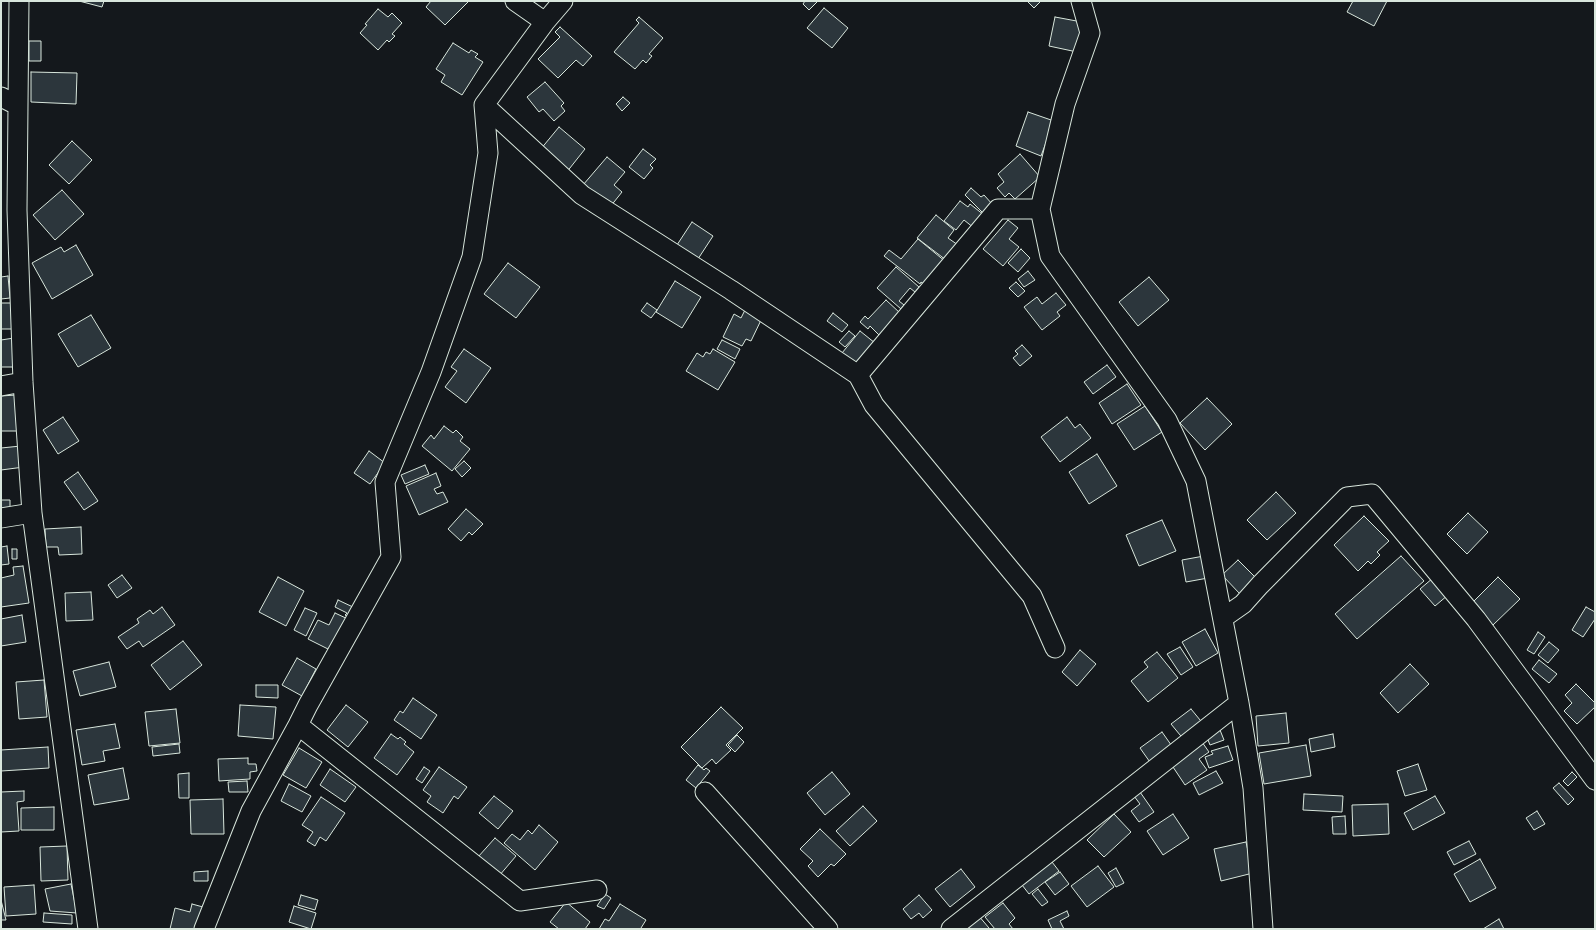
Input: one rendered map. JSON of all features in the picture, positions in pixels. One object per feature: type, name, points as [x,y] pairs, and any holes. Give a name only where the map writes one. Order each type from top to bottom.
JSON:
[{"type":"street","points":[[19,1],[19,77],[9,101],[9,213],[32,512],[88,929]]},
{"type":"street","points":[[515,1],[545,22]]},
{"type":"street","points":[[204,929],[252,811],[391,557],[385,482],[431,372],[472,257],[488,153],[484,105],[545,22],[563,1]]},
{"type":"street","points":[[1081,1],[1090,33],[1065,104],[1040,208],[1050,256],[1167,420],[1196,480],[1239,704],[1253,788],[1263,929]]},
{"type":"street","points":[[484,105],[582,195],[731,290],[858,375],[874,405],[1032,596],[1055,648]]},
{"type":"street","points":[[858,375],[998,209],[1040,208]]},
{"type":"street","points":[[1,386],[23,382]]},
{"type":"street","points":[[1222,618],[1243,604],[1347,497],[1372,494],[1476,619],[1595,780]]},
{"type":"street","points":[[1,518],[32,512]]},
{"type":"street","points":[[951,929],[1239,704]]},
{"type":"street","points":[[298,725],[520,901],[597,890]]},
{"type":"street","points":[[705,792],[828,929]]},
{"type":"building","points":[[79,1],[104,1],[102,7]]},
{"type":"building","points":[[431,1],[468,2],[445,25],[426,7]]},
{"type":"building","points":[[805,1],[818,1],[809,10],[803,4]]},
{"type":"building","points":[[1027,1],[1041,1],[1034,8]]},
{"type":"building","points":[[1353,1],[1387,1],[1374,26],[1347,12]]},
{"type":"building","points":[[824,8],[848,28],[832,48],[807,28]]},
{"type":"building","points":[[378,9],[388,17],[392,13],[402,23],[392,34],[395,36],[389,42],[387,40],[378,50],[360,33]]},
{"type":"building","points":[[639,17],[663,38],[649,54],[652,56],[646,63],[643,60],[635,69],[614,52],[639,23],[636,20]]},
{"type":"building","points":[[1055,17],[1082,22],[1077,52],[1049,46]]},
{"type":"building","points":[[560,27],[592,56],[583,66],[576,60],[558,78],[538,59],[560,37],[555,32]]},
{"type":"building","points":[[29,41],[41,41],[41,61],[29,61]]},
{"type":"building","points":[[453,43],[469,53],[471,50],[478,54],[475,57],[483,62],[462,95],[441,82],[445,75],[436,69]]},
{"type":"building","points":[[31,72],[77,73],[76,104],[31,102]]},
{"type":"building","points":[[545,82],[564,103],[561,106],[565,111],[554,121],[543,109],[539,112],[527,97]]},
{"type":"building","points":[[623,97],[630,103],[622,111],[616,104]]},
{"type":"building","points":[[1028,112],[1054,121],[1041,156],[1016,146]]},
{"type":"building","points":[[559,127],[585,149],[566,173],[540,150]]},
{"type":"building","points":[[72,141],[92,160],[69,184],[49,165]]},
{"type":"building","points":[[643,149],[656,159],[650,165],[653,168],[644,179],[629,167]]},
{"type":"building","points":[[1020,154],[1040,177],[1015,199],[1009,193],[1005,197],[997,188],[1004,182],[998,174]]},
{"type":"building","points":[[607,157],[625,172],[614,185],[622,192],[610,207],[583,185]]},
{"type":"building","points":[[971,188],[981,197],[984,195],[993,205],[984,214],[965,195]]},
{"type":"building","points":[[62,190],[84,214],[55,240],[33,215]]},
{"type":"building","points":[[960,201],[968,207],[970,204],[984,215],[974,228],[964,220],[956,230],[944,221]]},
{"type":"building","points":[[936,215],[954,230],[948,238],[958,245],[946,260],[917,238]]},
{"type":"building","points":[[1008,220],[1018,228],[1009,239],[1019,247],[1003,266],[983,249]]},
{"type":"building","points":[[692,222],[713,236],[696,262],[675,248]]},
{"type":"building","points":[[918,239],[946,262],[926,286],[921,282],[920,284],[884,256],[889,250],[901,259]]},
{"type":"building","points":[[76,245],[93,275],[52,299],[32,263],[61,247],[64,252]]},
{"type":"building","points":[[1021,249],[1030,258],[1018,272],[1008,263]]},
{"type":"building","points":[[508,263],[540,287],[516,318],[484,294]]},
{"type":"building","points":[[896,267],[919,287],[915,292],[910,288],[899,301],[904,305],[901,309],[877,288]]},
{"type":"building","points":[[1028,271],[1035,280],[1024,287],[1018,279]]},
{"type":"building","points":[[8,276],[10,298],[1,299],[1,277]]},
{"type":"building","points":[[1149,277],[1169,300],[1138,326],[1119,302]]},
{"type":"building","points":[[675,281],[701,297],[682,328],[656,312]]},
{"type":"building","points":[[1016,282],[1025,291],[1018,297],[1009,288]]},
{"type":"building","points":[[1056,293],[1066,305],[1057,312],[1060,316],[1042,330],[1024,307],[1037,297],[1042,304]]},
{"type":"building","points":[[886,300],[900,313],[879,335],[870,326],[868,329],[860,322],[865,316],[868,319]]},
{"type":"building","points":[[1,303],[14,303],[15,329],[1,329]]},
{"type":"building","points":[[647,303],[657,310],[651,318],[641,311]]},
{"type":"building","points":[[746,308],[763,316],[751,341],[746,339],[742,346],[723,337],[734,314],[741,318]]},
{"type":"building","points":[[833,313],[848,325],[842,332],[827,321]]},
{"type":"building","points":[[91,315],[111,348],[78,367],[58,334]]},
{"type":"building","points":[[849,331],[855,336],[845,347],[839,342]]},
{"type":"building","points":[[860,331],[875,343],[857,365],[842,353]]},
{"type":"building","points":[[14,338],[15,367],[1,367],[1,340]]},
{"type":"building","points":[[722,340],[740,349],[735,359],[717,349]]},
{"type":"building","points":[[1022,345],[1032,356],[1020,366],[1013,358],[1018,354],[1015,351]]},
{"type":"building","points":[[464,349],[491,368],[466,403],[445,387],[457,371],[451,367]]},
{"type":"building","points":[[713,349],[735,362],[718,390],[686,371],[697,353],[703,357],[706,352],[710,354]]},
{"type":"building","points":[[1107,365],[1116,377],[1093,394],[1084,382]]},
{"type":"building","points":[[1127,384],[1141,405],[1112,424],[1099,403]]},
{"type":"building","points":[[16,395],[17,431],[1,431],[1,396]]},
{"type":"building","points":[[1207,398],[1232,424],[1205,450],[1180,423]]},
{"type":"building","points":[[1145,406],[1162,432],[1134,450],[1117,424]]},
{"type":"building","points":[[63,417],[79,441],[58,454],[43,430]]},
{"type":"building","points":[[1067,417],[1075,428],[1080,424],[1091,438],[1060,462],[1041,437]]},
{"type":"building","points":[[444,426],[453,433],[456,430],[463,437],[460,441],[470,449],[452,471],[422,446],[431,435],[434,439]]},
{"type":"building","points":[[21,446],[24,467],[1,470],[1,448]]},
{"type":"building","points":[[369,451],[385,463],[370,484],[354,473]]},
{"type":"building","points":[[1097,454],[1117,486],[1089,504],[1069,472]]},
{"type":"building","points":[[464,461],[471,468],[462,477],[455,469]]},
{"type":"building","points":[[425,465],[429,474],[405,484],[401,475]]},
{"type":"building","points":[[78,472],[98,501],[84,510],[64,482]]},
{"type":"building","points":[[436,473],[441,486],[434,489],[437,494],[443,492],[448,502],[419,515],[406,486]]},
{"type":"building","points":[[1276,492],[1296,513],[1267,540],[1247,520]]},
{"type":"building","points":[[1,500],[10,500],[10,514],[1,514]]},
{"type":"building","points":[[466,509],[483,524],[472,535],[469,532],[461,541],[448,529]]},
{"type":"building","points":[[1468,513],[1488,532],[1467,554],[1447,534]]},
{"type":"building","points":[[1364,516],[1389,541],[1377,552],[1380,555],[1371,564],[1368,561],[1358,571],[1334,545]]},
{"type":"building","points":[[1162,520],[1176,551],[1139,566],[1126,535]]},
{"type":"building","points":[[81,527],[82,554],[59,555],[58,547],[46,547],[45,529]]},
{"type":"building","points":[[7,546],[9,564],[1,565],[1,547]]},
{"type":"building","points":[[12,549],[17,549],[17,559],[12,559]]},
{"type":"building","points":[[1204,556],[1208,578],[1186,582],[1182,560]]},
{"type":"building","points":[[1401,556],[1424,581],[1357,639],[1335,614]]},
{"type":"building","points":[[1238,560],[1257,579],[1240,594],[1222,575]]},
{"type":"building","points":[[23,566],[29,603],[1,607],[1,578],[14,575],[13,567]]},
{"type":"building","points":[[122,575],[132,588],[117,598],[108,585]]},
{"type":"building","points":[[278,577],[304,591],[286,626],[259,612]]},
{"type":"building","points":[[1498,577],[1520,599],[1493,625],[1472,603]]},
{"type":"building","points":[[1433,578],[1448,595],[1435,606],[1420,589]]},
{"type":"building","points":[[91,592],[93,620],[66,621],[65,593]]},
{"type":"building","points":[[338,600],[355,608],[349,618],[345,615],[347,613],[335,607]]},
{"type":"building","points":[[162,607],[175,625],[143,647],[139,641],[127,649],[118,637],[139,623],[137,619],[150,610],[153,614]]},
{"type":"building","points":[[1586,607],[1595,612],[1595,619],[1583,637],[1572,630]]},
{"type":"building","points":[[305,608],[317,613],[306,636],[294,630]]},
{"type":"building","points":[[335,613],[350,620],[334,652],[308,639],[318,620],[329,625]]},
{"type":"building","points":[[22,615],[26,642],[1,646],[1,619]]},
{"type":"building","points":[[1205,629],[1218,653],[1196,666],[1182,642]]},
{"type":"building","points":[[1538,632],[1545,637],[1534,654],[1527,650]]},
{"type":"building","points":[[183,641],[202,665],[170,690],[151,665]]},
{"type":"building","points":[[1549,642],[1559,650],[1548,663],[1538,655]]},
{"type":"building","points":[[1180,647],[1193,667],[1181,675],[1167,654]]},
{"type":"building","points":[[1080,650],[1096,664],[1077,686],[1062,672]]},
{"type":"building","points":[[1157,652],[1178,678],[1148,702],[1131,681],[1148,667],[1144,662]]},
{"type":"building","points":[[297,658],[316,669],[302,696],[282,685]]},
{"type":"building","points":[[1539,660],[1557,674],[1549,683],[1532,669]]},
{"type":"building","points":[[109,662],[116,687],[80,696],[73,671]]},
{"type":"building","points":[[1410,664],[1429,684],[1398,713],[1380,693]]},
{"type":"building","points":[[44,680],[47,717],[19,719],[16,682]]},
{"type":"building","points":[[1576,684],[1595,703],[1595,707],[1577,724],[1564,711],[1572,703],[1565,695]]},
{"type":"building","points":[[256,685],[278,685],[278,698],[256,697]]},
{"type":"building","points":[[413,698],[437,715],[421,739],[394,720],[400,711],[403,713]]},
{"type":"building","points":[[240,705],[276,707],[273,739],[238,736]]},
{"type":"building","points":[[346,705],[368,722],[348,747],[327,730]]},
{"type":"building","points":[[721,707],[743,728],[726,745],[731,750],[716,764],[712,759],[702,768],[681,747]]},
{"type":"building","points":[[176,709],[180,743],[149,746],[145,712]]},
{"type":"building","points":[[1191,709],[1205,726],[1185,741],[1171,724]]},
{"type":"building","points":[[1286,713],[1289,743],[1258,746],[1256,716]]},
{"type":"building","points":[[115,724],[120,748],[103,751],[105,761],[82,765],[76,730]]},
{"type":"building","points":[[1220,730],[1224,740],[1210,745],[1206,735]]},
{"type":"building","points":[[1162,732],[1174,749],[1152,765],[1140,748]]},
{"type":"building","points":[[391,734],[398,739],[400,737],[406,742],[404,744],[414,752],[397,775],[374,758]]},
{"type":"building","points":[[1333,734],[1335,747],[1311,752],[1309,739]]},
{"type":"building","points":[[737,735],[744,742],[735,752],[728,745]]},
{"type":"building","points":[[1202,742],[1209,752],[1199,759],[1207,770],[1185,785],[1171,764]]},
{"type":"building","points":[[179,744],[180,753],[153,756],[152,747]]},
{"type":"building","points":[[1306,745],[1311,776],[1264,784],[1259,753]]},
{"type":"building","points":[[1228,746],[1233,760],[1209,768],[1205,757],[1213,754],[1211,751]]},
{"type":"building","points":[[48,747],[49,768],[1,771],[1,750]]},
{"type":"building","points":[[299,748],[322,762],[306,788],[283,775]]},
{"type":"building","points":[[248,758],[248,764],[256,764],[257,771],[250,772],[250,779],[219,781],[218,759]]},
{"type":"building","points":[[1418,764],[1427,790],[1405,796],[1397,771]]},
{"type":"building","points":[[698,765],[704,770],[706,768],[710,771],[696,788],[686,780]]},
{"type":"building","points":[[424,767],[430,771],[422,783],[416,779]]},
{"type":"building","points":[[439,767],[467,787],[458,799],[454,796],[443,813],[427,802],[431,796],[423,790]]},
{"type":"building","points":[[123,768],[129,799],[94,805],[88,775]]},
{"type":"building","points":[[330,769],[356,787],[345,802],[320,785]]},
{"type":"building","points":[[1216,771],[1223,783],[1199,795],[1193,783]]},
{"type":"building","points":[[832,772],[850,794],[825,815],[807,793]]},
{"type":"building","points":[[1572,772],[1577,777],[1568,786],[1563,781]]},
{"type":"building","points":[[189,773],[189,798],[179,798],[178,774]]},
{"type":"building","points":[[247,781],[248,792],[229,792],[228,782]]},
{"type":"building","points":[[1559,783],[1574,799],[1568,805],[1553,788]]},
{"type":"building","points":[[289,784],[311,796],[302,812],[281,801]]},
{"type":"building","points":[[24,791],[24,801],[17,802],[19,831],[1,832],[1,792]]},
{"type":"building","points":[[1140,792],[1154,812],[1139,822],[1131,811],[1140,804],[1134,796]]},
{"type":"building","points":[[1304,794],[1343,796],[1342,812],[1303,810]]},
{"type":"building","points":[[494,796],[513,811],[498,829],[479,813]]},
{"type":"building","points":[[1435,796],[1445,813],[1413,830],[1404,813]]},
{"type":"building","points":[[321,797],[345,813],[326,841],[320,837],[315,846],[307,841],[313,832],[302,825]]},
{"type":"building","points":[[223,799],[224,834],[191,834],[190,800]]},
{"type":"building","points":[[1388,804],[1389,834],[1353,836],[1352,805]]},
{"type":"building","points":[[863,806],[877,821],[850,846],[836,831]]},
{"type":"building","points":[[54,807],[54,830],[21,830],[21,808]]},
{"type":"building","points":[[1537,811],[1545,824],[1534,830],[1526,818]]},
{"type":"building","points":[[1114,814],[1131,832],[1104,857],[1087,840]]},
{"type":"building","points":[[1173,814],[1189,838],[1163,855],[1147,831]]},
{"type":"building","points":[[1345,816],[1346,834],[1333,834],[1332,817]]},
{"type":"building","points":[[539,825],[558,842],[535,870],[504,843],[512,834],[520,840],[528,830],[532,834]]},
{"type":"building","points":[[820,829],[846,854],[834,866],[831,864],[818,877],[808,866],[813,861],[800,849]]},
{"type":"building","points":[[495,838],[516,856],[499,876],[478,857]]},
{"type":"building","points":[[1469,841],[1476,854],[1454,865],[1447,852]]},
{"type":"building","points":[[1246,842],[1253,873],[1221,881],[1214,849]]},
{"type":"building","points":[[67,846],[68,880],[41,881],[40,847]]},
{"type":"building","points":[[1480,859],[1496,888],[1470,902],[1454,874]]},
{"type":"building","points":[[1052,862],[1059,871],[1029,894],[1022,885]]},
{"type":"building","points":[[1098,866],[1114,887],[1087,907],[1071,886]]},
{"type":"building","points":[[1116,868],[1124,883],[1116,887],[1108,873]]},
{"type":"building","points":[[961,869],[975,887],[950,907],[935,889]]},
{"type":"building","points":[[208,871],[208,881],[194,881],[194,872]]},
{"type":"building","points":[[1060,872],[1069,884],[1055,895],[1045,882]]},
{"type":"building","points":[[71,884],[77,913],[50,911],[45,889]]},
{"type":"building","points":[[34,885],[36,914],[6,916],[4,887]]},
{"type":"building","points":[[1038,889],[1048,902],[1042,906],[1032,894]]},
{"type":"building","points":[[605,894],[611,898],[604,909],[597,906]]},
{"type":"building","points":[[301,895],[318,900],[315,910],[298,905]]},
{"type":"building","points":[[919,895],[932,910],[923,918],[919,913],[911,919],[903,909]]},
{"type":"building","points":[[1,900],[6,920],[1,920]]},
{"type":"building","points":[[566,902],[590,922],[585,929],[559,929],[550,922]]},
{"type":"building","points":[[1003,903],[1015,918],[1009,924],[1013,929],[995,929],[985,917]]},
{"type":"building","points":[[192,904],[203,907],[197,929],[170,929],[175,908],[190,912]]},
{"type":"building","points":[[620,904],[646,920],[642,929],[599,929],[605,919],[609,921]]},
{"type":"building","points":[[294,906],[316,913],[311,929],[289,922]]},
{"type":"building","points":[[1067,911],[1069,916],[1060,921],[1064,929],[1052,929],[1048,920]]},
{"type":"building","points":[[44,913],[72,915],[72,924],[43,922]]},
{"type":"building","points":[[978,915],[988,929],[969,929],[966,925]]},
{"type":"building","points":[[1499,919],[1504,929],[1483,929]]}]
